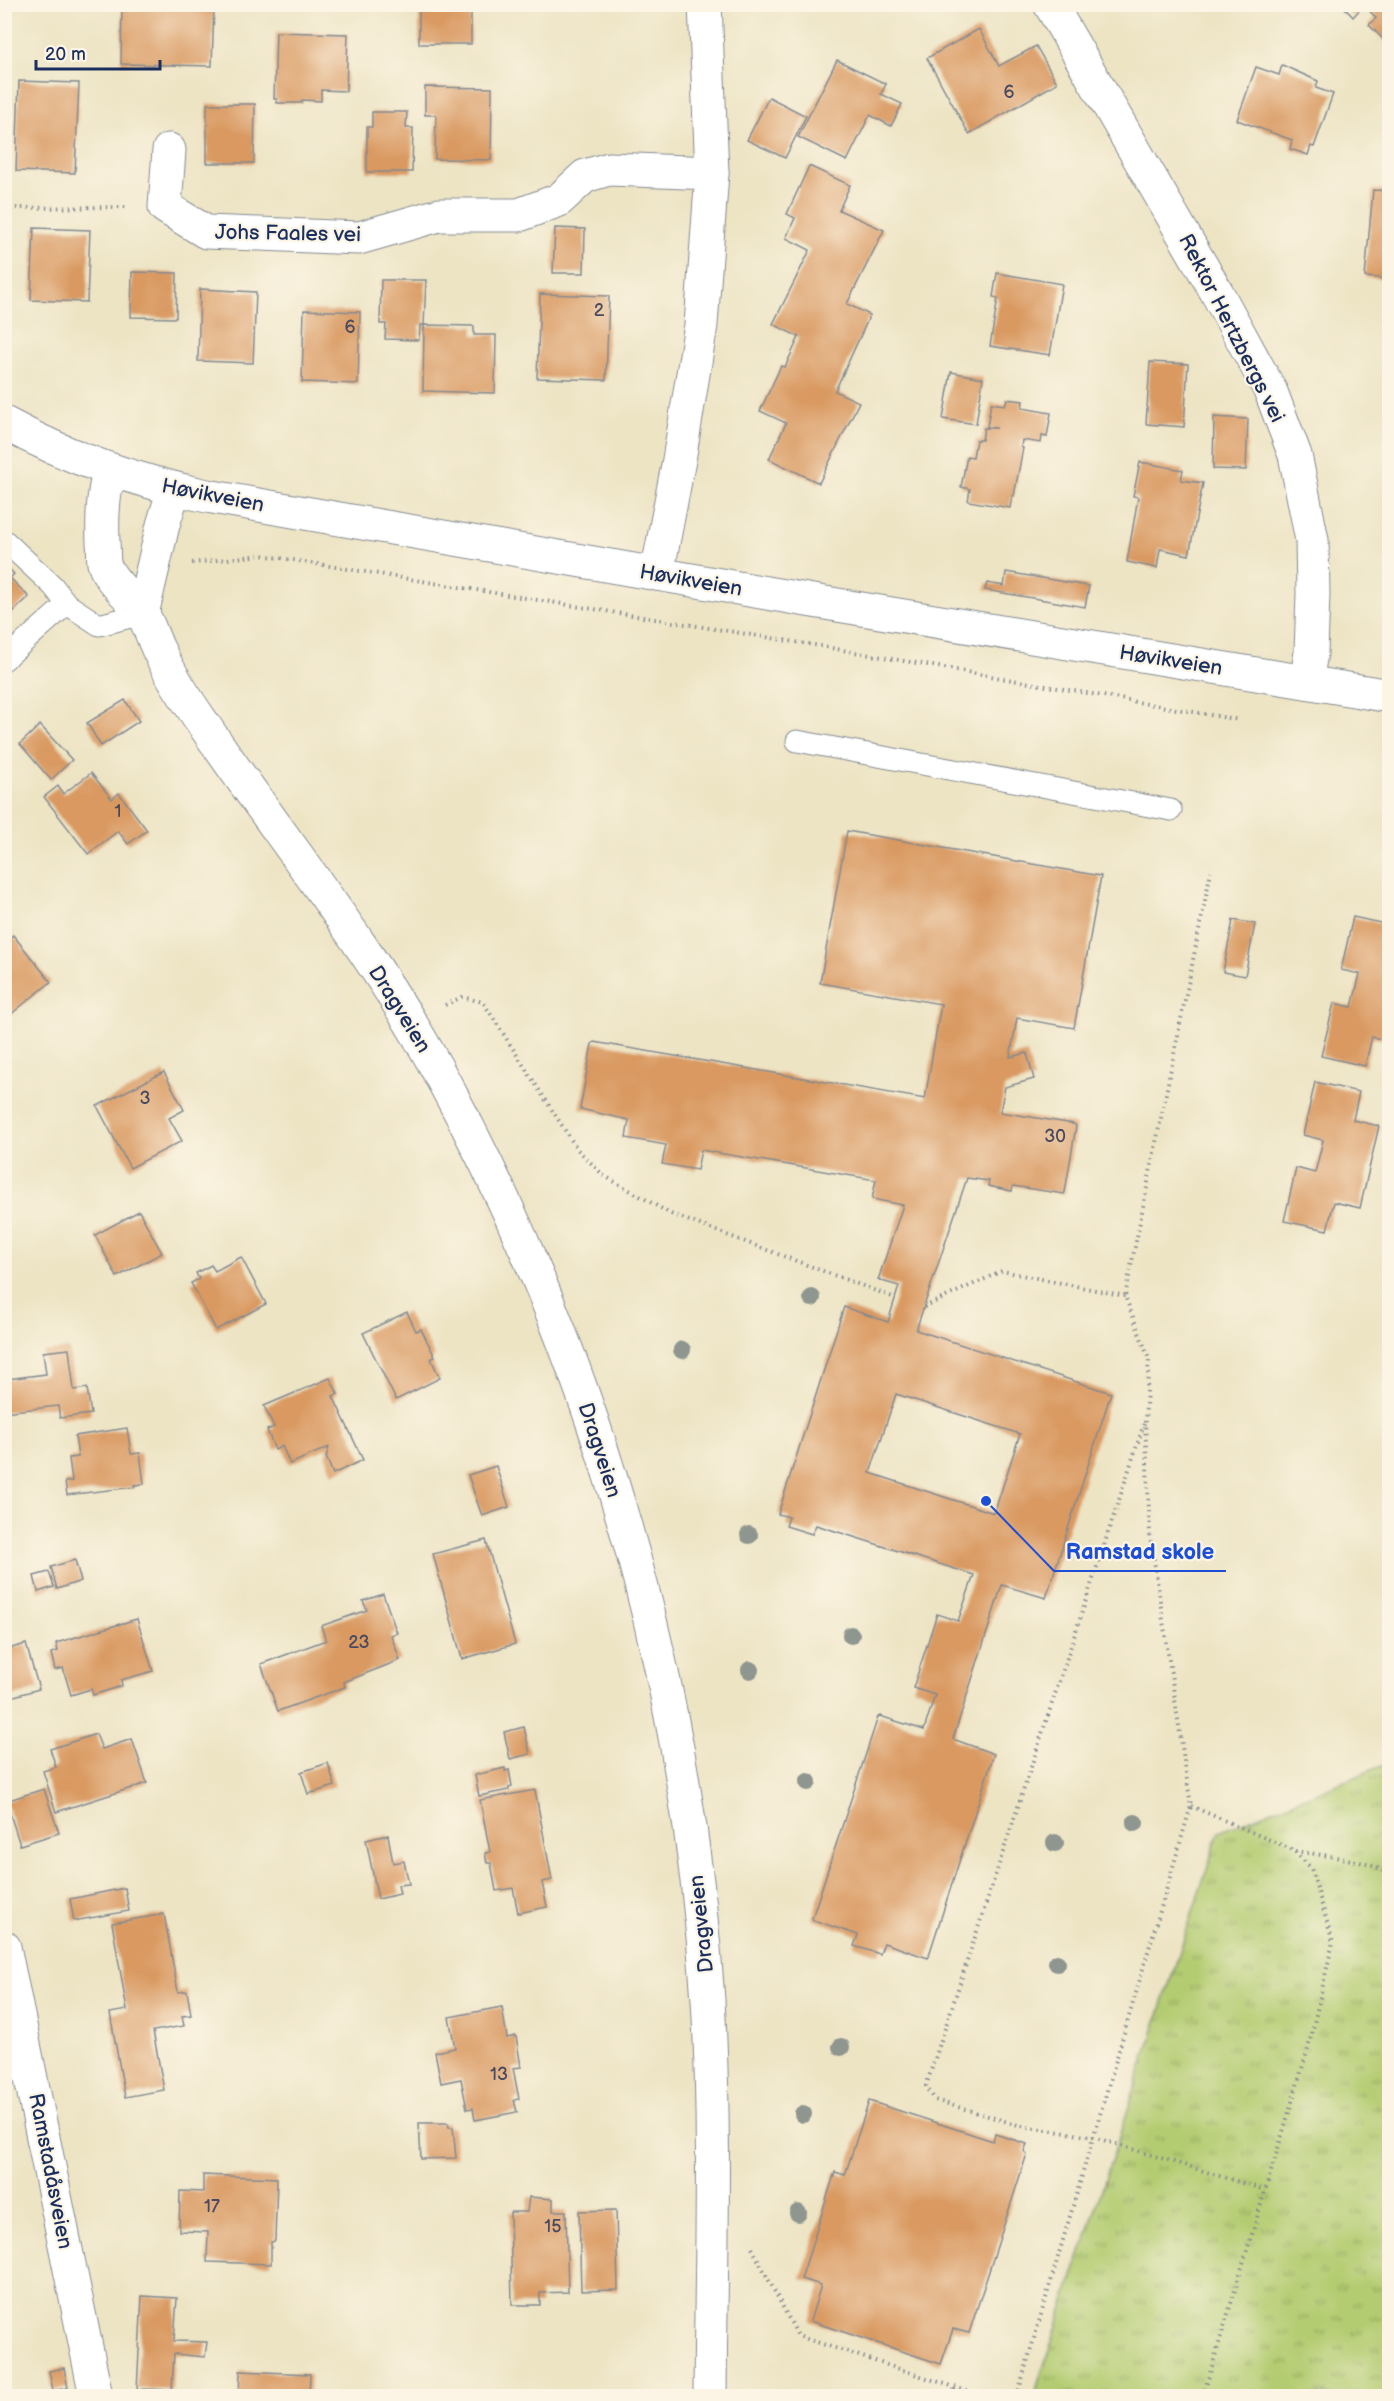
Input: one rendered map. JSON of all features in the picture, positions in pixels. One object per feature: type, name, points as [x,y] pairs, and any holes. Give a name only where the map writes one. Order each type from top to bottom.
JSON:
[{"type":"main road","points":[[657,574],[679,460],[701,325],[712,173],[705,4]]},
{"type":"main road","name":"Rektor Hertzbergs vei","points":[[1050,4],[1164,198],[1227,311],[1271,392],[1295,455],[1312,540],[1311,653],[1306,682]]},
{"type":"main road","points":[[165,207],[169,150]]},
{"type":"main road","name":"Johs Faales vei","points":[[165,207],[206,232],[359,238],[439,215],[519,215],[559,200],[585,176],[609,169],[712,173]]},
{"type":"main road","name":"Høvikveien","points":[[4,423],[50,448],[109,471],[174,489],[657,574],[1389,696]]},
{"type":"main road","name":"Dragveien","points":[[109,471],[101,507],[105,567],[142,614],[171,675],[189,703],[347,927],[435,1065],[495,1183],[536,1274],[575,1371],[633,1555],[659,1658],[677,1747],[692,1842],[708,2003],[711,2085],[710,2397]]},
{"type":"main road","points":[[142,614],[162,525],[174,489]]},
{"type":"main road","name":"Ramstadåsveien","points":[[4,1947],[96,2397]]},
{"type":"lane","points":[[4,540],[53,585],[67,604],[99,625],[142,614]]},
{"type":"lane","points":[[4,660],[67,604]]},
{"type":"lane","points":[[797,741],[1171,810]]},
{"type":"path","points":[[4,210],[165,207]]},
{"type":"path","points":[[184,564],[262,555],[814,645],[1239,720]]},
{"type":"path","points":[[1017,2397],[1191,1806],[1150,1534],[1145,1421],[1149,1359],[1125,1296],[1211,871]]},
{"type":"path","points":[[411,1026],[462,997],[483,1002],[577,1149],[603,1175],[671,1214],[895,1298]]},
{"type":"path","points":[[924,1307],[1002,1271],[1125,1296]]},
{"type":"path","points":[[1145,1421],[926,2086],[935,2100],[1021,2126],[1093,2137],[1264,2190]]},
{"type":"path","points":[[1191,1806],[1293,1850],[1340,1858],[1381,1869],[1389,1874]]},
{"type":"path","points":[[1203,2397],[1308,2049],[1333,1942],[1311,1868],[1293,1850]]},
{"type":"path","points":[[748,2239],[798,2336],[982,2397]]},
{"type":"path","points":[[952,2397],[955,2388]]},
{"type":"green space","points":[[1389,1763],[1389,2396],[1034,2396],[1219,1832]]},
{"type":"building","points":[[122,4],[214,6],[212,66],[121,64]]},
{"type":"building","points":[[419,4],[471,4],[471,44],[419,44]]},
{"type":"building","points":[[1341,4],[1390,4],[1390,46],[1369,25],[1376,18],[1364,5],[1353,17]]},
{"type":"building","points":[[979,29],[999,66],[1036,46],[1057,83],[969,134],[927,58]]},
{"type":"building","points":[[276,32],[348,34],[346,91],[321,90],[321,101],[302,100],[302,103],[277,103],[277,99],[274,99]]},
{"type":"building","points":[[837,60],[886,84],[881,94],[902,104],[891,126],[870,115],[847,161],[798,137]]},
{"type":"building","points":[[1282,65],[1318,81],[1316,88],[1333,94],[1314,147],[1311,146],[1308,155],[1290,149],[1292,140],[1237,120],[1256,67],[1279,75]]},
{"type":"building","points":[[19,81],[79,83],[75,173],[16,171]]},
{"type":"building","points":[[425,87],[492,88],[491,160],[435,159],[436,115],[425,115]]},
{"type":"building","points":[[769,97],[806,116],[785,158],[747,140]]},
{"type":"building","points":[[207,104],[255,104],[254,163],[207,163]]},
{"type":"building","points":[[372,112],[407,112],[406,128],[413,128],[412,172],[367,172],[367,127],[372,127]]},
{"type":"building","points":[[809,166],[850,185],[839,210],[884,230],[847,304],[870,315],[835,391],[859,402],[819,483],[769,459],[786,423],[760,411],[781,366],[785,367],[799,337],[773,324],[810,250],[786,238],[795,218],[787,214]]},
{"type":"building","points":[[1373,190],[1390,191],[1390,279],[1365,277]]},
{"type":"building","points":[[34,228],[90,230],[87,302],[31,300]]},
{"type":"building","points":[[555,228],[585,229],[584,273],[553,273]]},
{"type":"building","points":[[132,272],[177,273],[176,318],[131,317]]},
{"type":"building","points":[[997,273],[1062,284],[1050,355],[990,346],[998,298],[993,297]]},
{"type":"building","points":[[381,280],[426,280],[424,325],[420,325],[419,340],[385,339],[386,324],[380,324]]},
{"type":"building","points":[[200,289],[256,292],[253,363],[198,361]]},
{"type":"building","points":[[540,294],[609,296],[606,380],[537,378]]},
{"type":"building","points":[[304,310],[360,312],[358,384],[302,382]]},
{"type":"building","points":[[424,325],[474,326],[474,335],[496,335],[495,393],[423,391]]},
{"type":"building","points":[[1150,362],[1188,364],[1184,427],[1146,424]]},
{"type":"building","points":[[951,372],[983,378],[976,424],[943,419]]},
{"type":"building","points":[[1007,399],[1023,401],[1022,408],[1051,413],[1047,437],[1042,436],[1041,443],[1022,440],[1021,447],[1023,448],[1010,508],[968,501],[970,489],[961,487],[967,456],[973,457],[976,440],[982,440],[984,428],[997,428],[987,427],[991,403],[1005,405]]},
{"type":"building","points":[[1214,417],[1248,419],[1246,470],[1213,469]]},
{"type":"building","points":[[1140,462],[1183,470],[1181,480],[1203,483],[1189,555],[1160,549],[1157,568],[1127,562],[1138,497],[1133,496]]},
{"type":"building","points":[[4,564],[14,574],[10,578],[29,597],[4,620]]},
{"type":"building","points":[[1006,572],[1089,586],[1085,607],[985,590],[987,583],[1004,586]]},
{"type":"building","points":[[125,700],[139,721],[101,746],[87,723]]},
{"type":"building","points":[[40,725],[72,760],[51,780],[20,744]]},
{"type":"building","points":[[91,773],[112,799],[119,793],[147,830],[128,844],[118,831],[88,854],[44,797],[58,786],[63,794]]},
{"type":"building","points":[[847,831],[1101,876],[1074,1028],[1017,1018],[1010,1057],[1027,1053],[1034,1079],[1005,1087],[1000,1112],[1076,1126],[1065,1192],[1064,1194],[1013,1186],[1012,1191],[988,1186],[989,1181],[967,1178],[916,1330],[1111,1393],[1046,1598],[1002,1585],[953,1739],[994,1754],[928,1958],[884,1943],[880,1954],[854,1946],[858,1935],[812,1918],[878,1717],[924,1730],[935,1695],[913,1688],[937,1614],[958,1621],[974,1575],[816,1525],[812,1534],[786,1526],[789,1517],[778,1514],[844,1307],[888,1322],[899,1286],[878,1280],[903,1205],[872,1199],[876,1180],[701,1150],[697,1170],[662,1164],[666,1145],[626,1138],[629,1120],[580,1109],[594,1042],[925,1099],[941,1004],[820,983]],"holes":[[[896,1394],[1020,1434],[994,1513],[870,1473]]]},
{"type":"building","points":[[1353,917],[1390,925],[1390,1041],[1372,1037],[1365,1066],[1321,1056],[1334,1003],[1352,1007],[1360,974],[1341,970]]},
{"type":"building","points":[[1233,920],[1255,924],[1245,976],[1223,972]]},
{"type":"building","points":[[13,935],[51,982],[5,1019],[5,942]]},
{"type":"building","points":[[164,1072],[184,1110],[169,1118],[182,1141],[130,1168],[97,1106]]},
{"type":"building","points":[[1315,1082],[1359,1092],[1353,1120],[1379,1126],[1360,1208],[1334,1202],[1327,1230],[1284,1221],[1296,1168],[1315,1173],[1323,1140],[1303,1135]]},
{"type":"building","points":[[139,1211],[162,1253],[117,1277],[95,1235]]},
{"type":"building","points":[[241,1257],[266,1304],[216,1330],[191,1283],[199,1279],[196,1273],[211,1265],[215,1271]]},
{"type":"building","points":[[407,1312],[416,1331],[421,1329],[435,1357],[431,1359],[440,1378],[396,1400],[363,1333]]},
{"type":"building","points":[[69,1349],[74,1390],[87,1388],[91,1414],[60,1418],[58,1406],[4,1412],[4,1370],[7,1379],[46,1374],[43,1352]]},
{"type":"building","points":[[330,1378],[338,1394],[333,1396],[363,1460],[333,1474],[326,1457],[329,1447],[290,1464],[282,1446],[275,1450],[267,1430],[274,1427],[264,1406]]},
{"type":"building","points":[[127,1428],[131,1454],[140,1453],[144,1484],[67,1495],[65,1482],[72,1481],[69,1458],[78,1457],[75,1436]]},
{"type":"building","points":[[496,1466],[509,1507],[482,1516],[468,1475]]},
{"type":"building","points":[[486,1540],[515,1644],[462,1659],[433,1554]]},
{"type":"building","points":[[75,1560],[81,1581],[57,1589],[51,1567]]},
{"type":"building","points":[[49,1572],[54,1587],[38,1592],[34,1576]]},
{"type":"building","points":[[383,1594],[397,1633],[391,1635],[400,1660],[344,1682],[345,1687],[278,1711],[261,1664],[326,1640],[321,1626],[367,1610],[363,1601]]},
{"type":"building","points":[[137,1619],[153,1671],[121,1680],[122,1686],[93,1695],[91,1689],[71,1695],[63,1668],[55,1670],[51,1653],[58,1651],[56,1643]]},
{"type":"building","points":[[26,1644],[39,1689],[4,1699],[4,1650]]},
{"type":"building","points":[[524,1727],[530,1754],[510,1759],[504,1732]]},
{"type":"building","points":[[96,1734],[102,1749],[132,1739],[147,1783],[56,1812],[43,1771],[56,1767],[50,1749]]},
{"type":"building","points":[[328,1763],[335,1786],[308,1794],[301,1772]]},
{"type":"building","points":[[505,1768],[505,1771],[509,1770],[512,1786],[509,1790],[479,1796],[475,1775]]},
{"type":"building","points":[[44,1789],[59,1833],[20,1845],[6,1801]]},
{"type":"building","points":[[535,1790],[552,1880],[542,1882],[547,1907],[518,1913],[513,1888],[496,1891],[491,1863],[487,1863],[485,1853],[490,1852],[480,1800]]},
{"type":"building","points":[[388,1835],[393,1863],[404,1861],[409,1884],[398,1885],[400,1894],[378,1899],[366,1840]]},
{"type":"building","points":[[125,1888],[129,1911],[74,1921],[70,1899]]},
{"type":"building","points":[[164,1914],[178,1992],[187,1991],[191,2015],[182,2016],[184,2026],[153,2031],[164,2090],[125,2097],[110,2013],[127,2010],[112,1923]]},
{"type":"building","points":[[502,2007],[507,2038],[516,2036],[521,2067],[513,2068],[519,2099],[514,2100],[517,2112],[475,2120],[473,2108],[467,2109],[461,2079],[441,2083],[435,2052],[455,2048],[449,2017]]},
{"type":"building","points":[[869,2101],[993,2141],[995,2134],[1027,2144],[1024,2151],[1027,2154],[969,2333],[953,2329],[941,2364],[810,2321],[821,2285],[801,2279],[835,2172],[845,2175]]},
{"type":"building","points":[[419,2123],[448,2123],[449,2127],[453,2127],[456,2158],[421,2159]]},
{"type":"building","points":[[203,2175],[277,2178],[275,2241],[271,2242],[271,2264],[207,2262],[208,2232],[179,2231],[180,2191],[203,2192]]},
{"type":"building","points":[[529,2197],[553,2199],[553,2211],[566,2211],[568,2292],[540,2293],[540,2305],[512,2305],[510,2212],[527,2212]]},
{"type":"building","points":[[616,2210],[618,2290],[581,2291],[579,2211]]},
{"type":"building","points":[[142,2296],[177,2298],[174,2341],[207,2342],[205,2357],[174,2354],[172,2390],[137,2389]]},
{"type":"building","points":[[64,2368],[68,2388],[53,2391],[49,2371]]},
{"type":"building","points":[[240,2371],[310,2374],[309,2396],[239,2396]]},
{"type":"place","name":"Ramstad skole","points":[[986,1501]]}]
